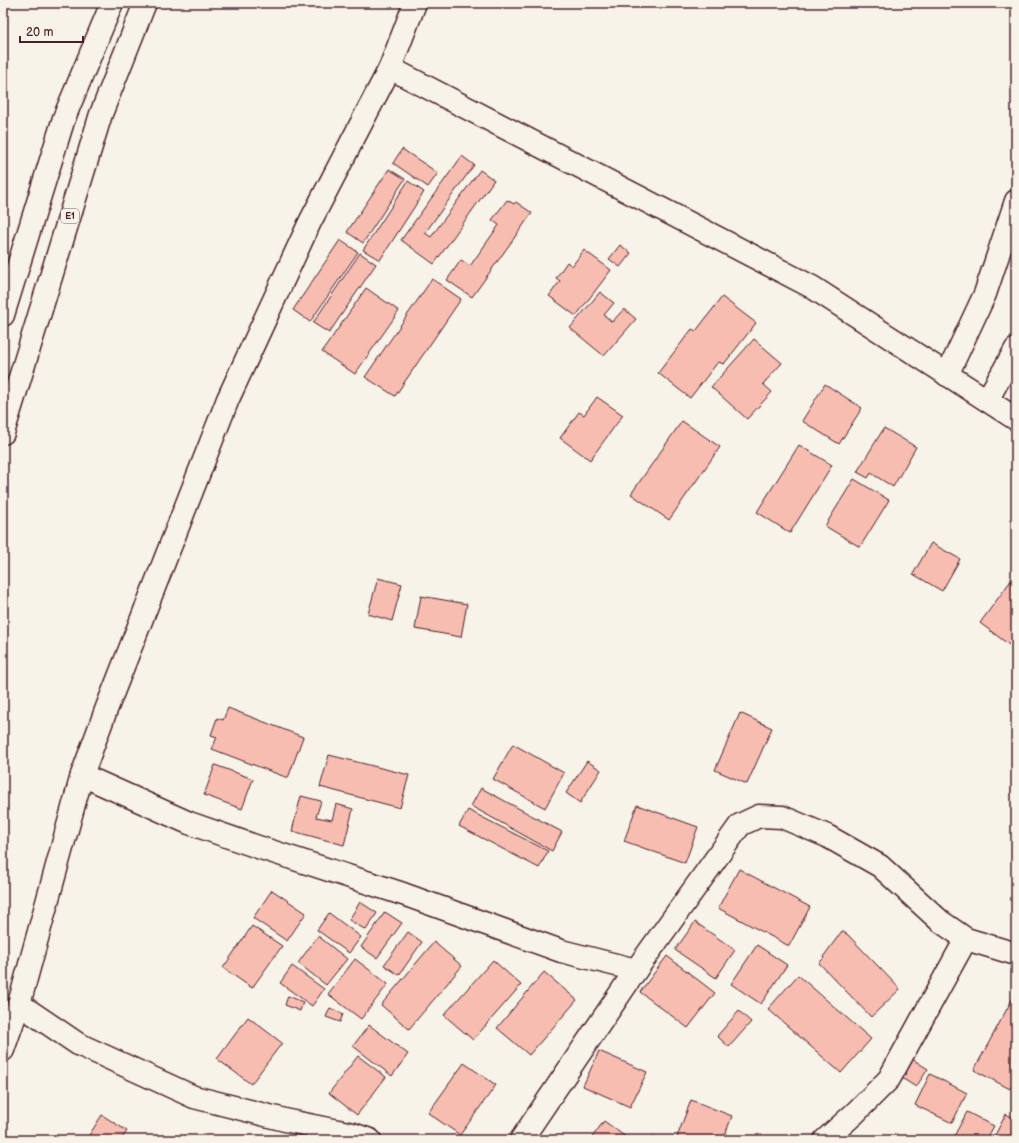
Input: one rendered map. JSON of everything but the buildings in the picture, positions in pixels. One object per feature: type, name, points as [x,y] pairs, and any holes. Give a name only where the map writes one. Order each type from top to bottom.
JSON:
[{"type":"main road","points":[[3,314],[64,118],[112,3]]},
{"type":"main road","name":"E1","points":[[3,433],[101,114],[144,3]]},
{"type":"main road","points":[[3,1050],[19,1004],[82,775],[228,399],[310,222],[390,68],[415,3]]},
{"type":"main road","points":[[390,68],[812,287],[1016,419]]},
{"type":"main road","points":[[948,374],[985,294],[1016,201]]},
{"type":"main road","points":[[987,400],[1016,349]]},
{"type":"main road","points":[[82,775],[189,823],[403,894],[562,951],[636,970]]},
{"type":"main road","points":[[520,1140],[636,970],[740,825],[759,816],[782,817],[827,836],[880,866],[940,921],[966,939],[1016,954]]},
{"type":"main road","points":[[826,1140],[856,1113],[889,1079],[966,939]]},
{"type":"main road","points":[[19,1004],[78,1044],[194,1096],[289,1121],[353,1134],[370,1140]]}]
